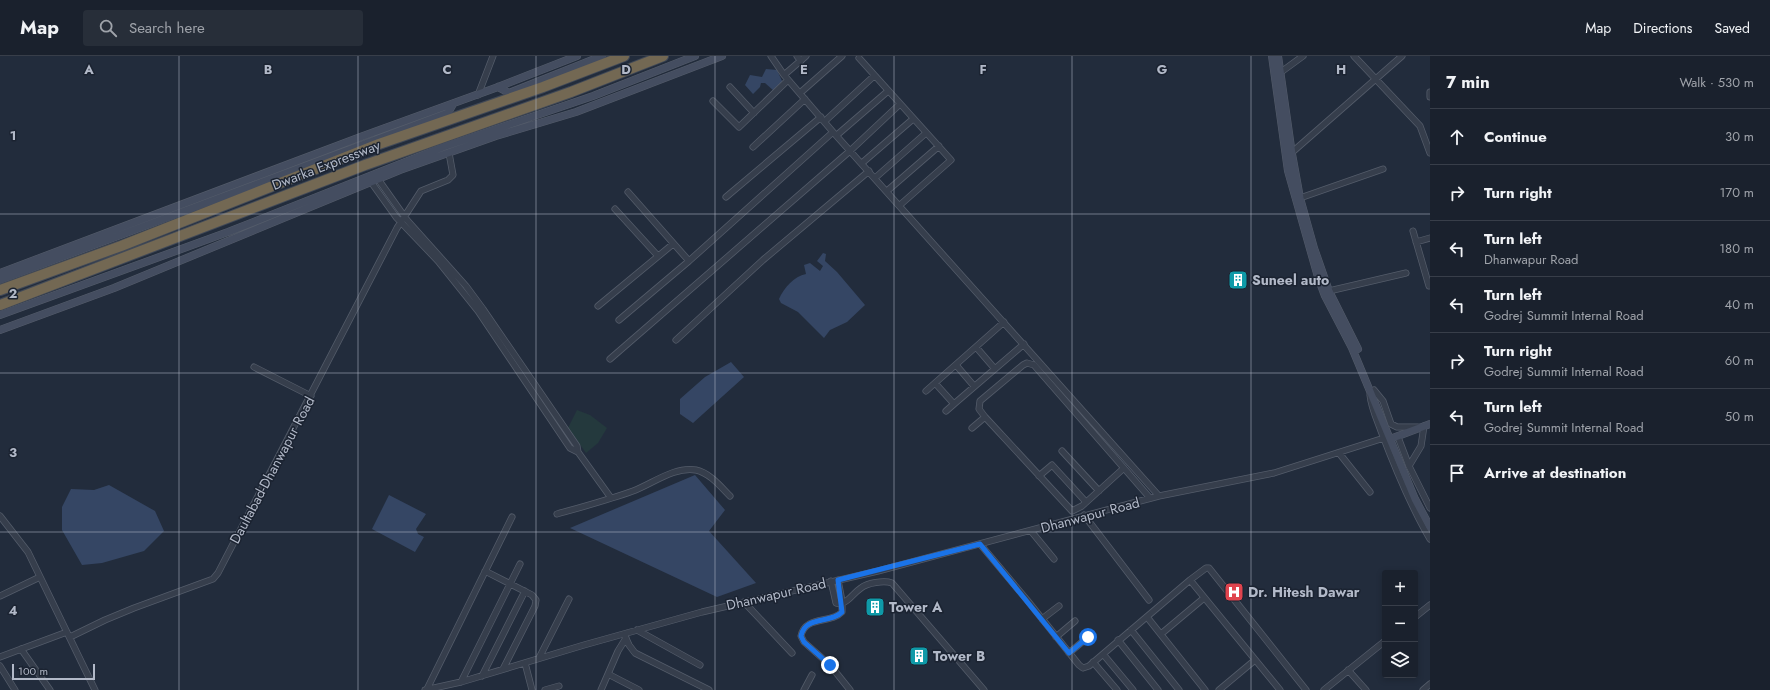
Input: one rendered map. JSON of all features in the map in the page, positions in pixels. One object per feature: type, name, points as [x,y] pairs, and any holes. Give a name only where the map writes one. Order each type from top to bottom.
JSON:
[{"type":"highway","name":"Dwarka Expressway","points":[[0,290],[121,246],[379,144],[543,87],[624,56]]},
{"type":"highway","name":"Dwarka Expressway","points":[[0,305],[365,165],[571,92],[663,56]]},
{"type":"street","points":[[478,95],[493,56]]},
{"type":"street","points":[[0,273],[356,138],[478,95],[577,56]]},
{"type":"street","points":[[498,87],[509,93],[602,56]]},
{"type":"street","points":[[0,315],[244,225],[443,147],[593,96],[695,56]]},
{"type":"street","points":[[0,330],[114,288],[374,181],[496,136],[576,112],[722,56]]},
{"type":"street","points":[[771,56],[786,78],[800,94],[1159,496]]},
{"type":"street","points":[[713,101],[739,127],[786,78],[799,58],[806,56]]},
{"type":"street","points":[[800,94],[842,56]]},
{"type":"street","points":[[1272,56],[1278,75]]},
{"type":"street","points":[[1278,56],[1278,75],[1295,200],[1314,257],[1328,290],[1357,347],[1387,439],[1412,506],[1430,539]]},
{"type":"street","points":[[1278,75],[1303,56]]},
{"type":"street","points":[[1354,56],[1420,126],[1430,153]]},
{"type":"street","points":[[1289,155],[1402,56]]},
{"type":"street","points":[[859,58],[950,158],[950,161],[900,205]]},
{"type":"street","points":[[726,197],[874,76]]},
{"type":"street","points":[[730,87],[754,113]]},
{"type":"street","points":[[619,320],[689,261],[835,133],[888,91]]},
{"type":"street","points":[[1430,92],[1430,97]]},
{"type":"street","points":[[753,147],[805,99]]},
{"type":"street","points":[[0,280],[448,114],[453,104]]},
{"type":"street","points":[[610,359],[851,150],[900,104]]},
{"type":"street","points":[[862,163],[913,119]]},
{"type":"street","points":[[875,178],[926,133]]},
{"type":"street","points":[[887,191],[939,146]]},
{"type":"street","name":"Daultabad-Dhanwapur Road","points":[[0,658],[20,649],[68,634],[213,579],[218,573],[401,222],[421,191],[451,178],[454,172],[449,153]]},
{"type":"street","points":[[1289,155],[1321,287],[1372,391],[1383,401],[1392,424],[1397,427],[1424,426]]},
{"type":"street","points":[[1300,198],[1383,169]]},
{"type":"street","points":[[676,340],[763,260],[869,171]]},
{"type":"street","points":[[374,181],[466,286],[483,309],[570,448],[578,452],[611,498]]},
{"type":"street","points":[[374,181],[401,222],[458,284],[518,365]]},
{"type":"street","points":[[628,192],[689,261]]},
{"type":"street","points":[[291,215],[292,206]]},
{"type":"street","points":[[615,209],[658,256]]},
{"type":"street","points":[[1413,231],[1428,272],[1429,286]]},
{"type":"street","points":[[1416,242],[1430,238]]},
{"type":"street","points":[[598,306],[673,244]]},
{"type":"street","points":[[1328,290],[1406,273]]},
{"type":"street","points":[[926,391],[1004,322]]},
{"type":"street","points":[[946,411],[1024,344]]},
{"type":"street","points":[[976,347],[995,369]]},
{"type":"street","points":[[1124,468],[1084,504],[1072,511],[985,417],[979,409],[980,401],[1023,364],[1031,364],[1038,368],[1150,498]]},
{"type":"street","points":[[956,365],[974,386]]},
{"type":"street","points":[[254,367],[311,396]]},
{"type":"street","points":[[935,383],[954,404]]},
{"type":"street","points":[[972,428],[985,417]]},
{"type":"street","points":[[1387,439],[1398,437],[1424,426]]},
{"type":"street","points":[[1409,466],[1421,446],[1424,426]]},
{"type":"street","points":[[1398,437],[1409,466],[1430,508]]},
{"type":"street","points":[[1387,439],[1396,453],[1415,499],[1430,527]]},
{"type":"street","name":"Dhanwapur Road","points":[[426,690],[461,682],[539,658],[625,636],[637,630],[744,602],[838,580],[1031,531],[1150,498],[1274,473],[1387,439]]},
{"type":"street","points":[[1062,451],[1099,490]]},
{"type":"street","points":[[1339,453],[1370,492]]},
{"type":"street","points":[[1039,476],[1052,465],[1084,504],[1086,515],[1149,600]]},
{"type":"street","points":[[557,514],[611,498],[650,484],[673,473],[686,471],[697,470],[709,476],[730,496]]},
{"type":"street","points":[[426,690],[512,517]]},
{"type":"street","points":[[1,518],[28,552],[95,690]]},
{"type":"street","points":[[1031,531],[1054,559]]},
{"type":"street","points":[[980,544],[1083,668],[1103,654],[1190,580],[1206,568],[1209,568],[1306,690]]},
{"type":"street","points":[[461,682],[520,564]]},
{"type":"street","points":[[485,571],[535,597],[536,602],[503,669]]},
{"type":"street","points":[[0,596],[40,577]]},
{"type":"street","points":[[838,580],[842,610],[839,615],[812,622],[805,626],[801,636],[804,642],[830,665],[850,690]]},
{"type":"street","points":[[1190,580],[1280,690]]},
{"type":"street","points":[[831,581],[836,603],[841,604],[849,600],[858,590],[865,586],[888,582],[892,583],[984,690]]},
{"type":"street","points":[[482,676],[524,591]]},
{"type":"street","points":[[1161,634],[1204,598]]},
{"type":"street","points":[[539,658],[569,599]]},
{"type":"street","points":[[744,602],[792,653]]},
{"type":"street","points":[[1418,615],[1430,605]]},
{"type":"street","points":[[1042,619],[1059,606]]},
{"type":"street","points":[[1146,617],[1205,690]]},
{"type":"street","points":[[1056,637],[1075,621]]},
{"type":"street","points":[[637,630],[700,665]]},
{"type":"street","points":[[1131,630],[1179,690]]},
{"type":"street","points":[[601,690],[625,636]]},
{"type":"street","points":[[625,636],[635,653],[709,690]]},
{"type":"street","points":[[1069,653],[1088,637]]},
{"type":"street","points":[[1118,640],[1158,690]]},
{"type":"street","points":[[1324,690],[1384,642]]},
{"type":"street","points":[[20,649],[50,690]]},
{"type":"street","points":[[1103,654],[1133,690]]},
{"type":"street","points":[[1220,690],[1255,660]]},
{"type":"street","points":[[1093,662],[1117,690]]},
{"type":"street","points":[[525,663],[532,690]]},
{"type":"street","points":[[0,666],[15,690]]},
{"type":"street","points":[[1348,670],[1366,690]]},
{"type":"street","points":[[608,674],[639,690]]},
{"type":"street","points":[[804,690],[812,675]]},
{"type":"street","points":[[444,686],[452,690]]},
{"type":"street","points":[[545,690],[559,686]]},
{"type":"green space","points":[[577,410],[590,415],[607,428],[598,443],[586,453],[568,428]]},
{"type":"water","points":[[766,69],[777,70],[783,83],[774,91],[765,83],[761,83],[760,87],[753,94],[745,85],[750,75],[762,77]]},
{"type":"water","points":[[823,253],[826,254],[825,261],[837,272],[865,305],[847,322],[830,330],[824,338],[798,312],[781,303],[779,299],[790,283],[797,277],[806,274],[804,265],[810,263],[820,271],[823,266],[817,261]]},
{"type":"water","points":[[731,362],[744,377],[693,423],[680,414],[680,399],[705,377]]},
{"type":"water","points":[[695,475],[725,510],[709,531],[756,583],[717,597],[570,528]]},
{"type":"water","points":[[109,485],[155,511],[164,531],[144,551],[102,563],[82,565],[62,530],[62,507],[71,489],[94,490]]},
{"type":"water","points":[[389,495],[426,514],[416,529],[418,534],[424,537],[415,552],[372,529]]},
{"type":"place","name":"Suneel auto","points":[[1238,280]]},
{"type":"place","name":"Dr. Hitesh Dawar","points":[[1234,592]]},
{"type":"place","name":"Tower A","points":[[875,607]]},
{"type":"place","name":"Tower B","points":[[919,656]]},
{"type":"route","points":[[830,665],[804,642],[801,636],[805,626],[812,622],[837,616],[842,612],[842,601],[838,580],[980,544],[1069,653],[1088,637]]}]
